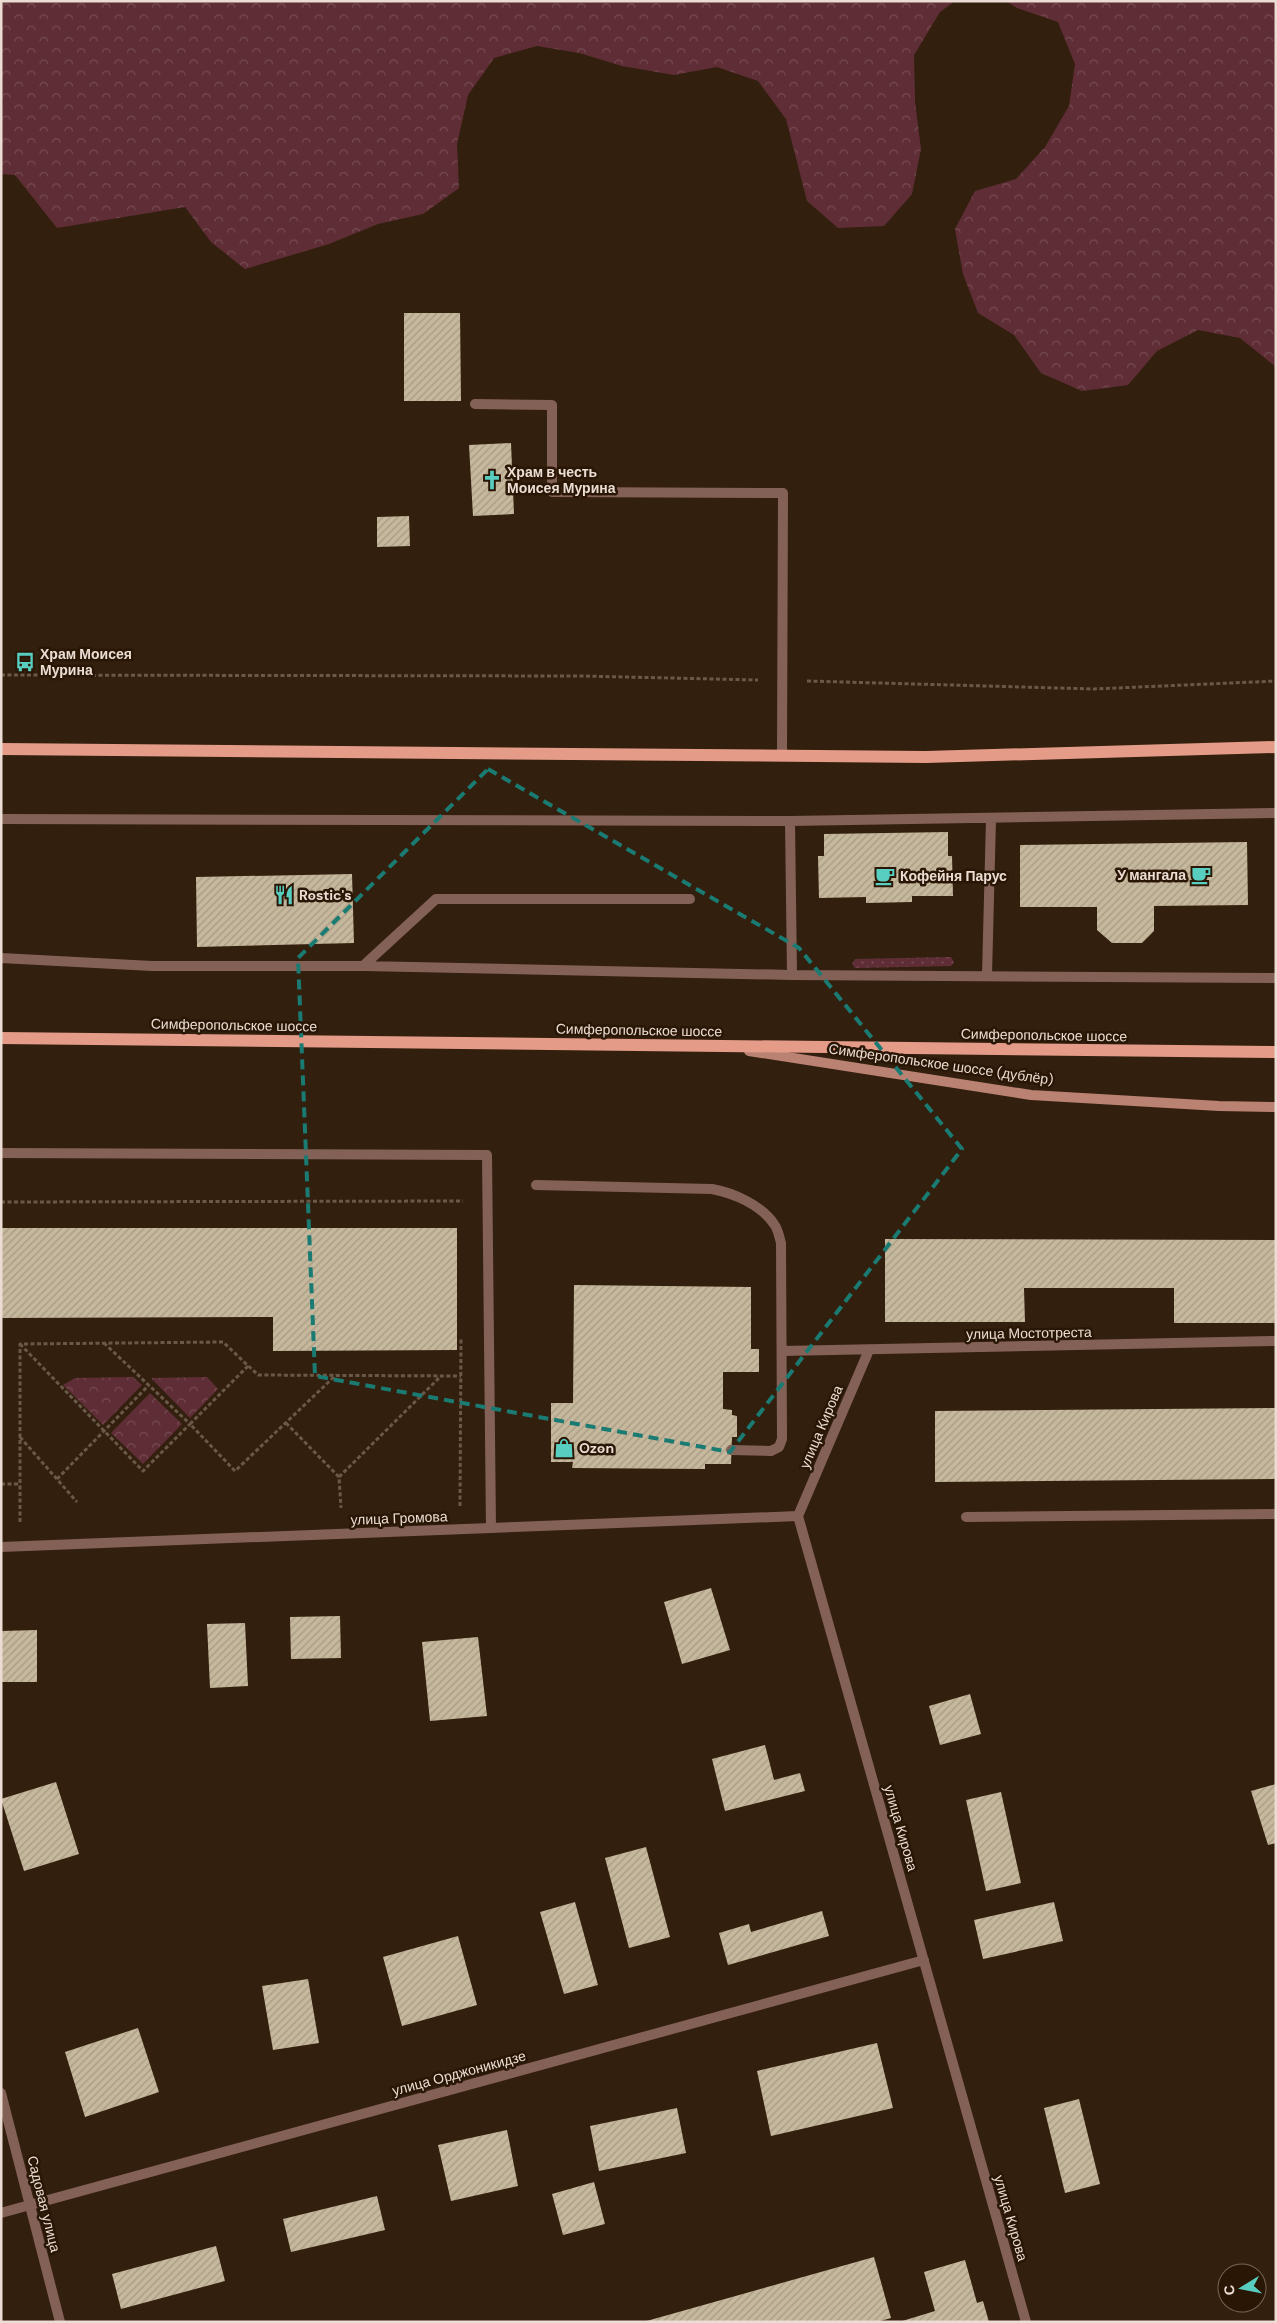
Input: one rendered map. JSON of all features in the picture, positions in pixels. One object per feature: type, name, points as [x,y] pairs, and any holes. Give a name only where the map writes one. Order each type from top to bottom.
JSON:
[{"type":"main road","points":[[1,749],[782,754],[926,757],[1276,747]]},
{"type":"main road","name":"Симферопольское шоссе","points":[[1,1038],[1276,1052]]},
{"type":"main road","name":"Симферопольское шоссе (дублёр)","points":[[724,1047],[1031,1095],[1219,1106],[1276,1107]]},
{"type":"street","points":[[476,404],[552,405],[552,492],[783,492],[782,754]]},
{"type":"street","points":[[1,820],[790,821],[1276,814]]},
{"type":"street","points":[[987,975],[991,819]]},
{"type":"street","points":[[790,821],[792,974]]},
{"type":"street","points":[[363,966],[436,899],[690,899]]},
{"type":"street","points":[[1,958],[152,966],[363,966],[792,974],[1276,978]]},
{"type":"street","points":[[1,1153],[487,1155],[491,1528]]},
{"type":"street","points":[[536,1185],[712,1189],[736,1196],[766,1213],[776,1225],[781,1243],[782,1439],[779,1447],[771,1451],[731,1450]]},
{"type":"street","name":"улица Мостотреста","points":[[782,1351],[1276,1341]]},
{"type":"street","name":"улица Кирова","points":[[869,1350],[798,1516],[1026,2322]]},
{"type":"street","points":[[966,1517],[1276,1514]]},
{"type":"street","name":"улица Громова","points":[[1,1548],[798,1516]]},
{"type":"street","name":"улица Орджоникидзе","points":[[1,2213],[924,1960]]},
{"type":"street","name":"Садовая улица","points":[[1,2093],[60,2322]]},
{"type":"path","points":[[1,675],[581,676],[1094,689],[1276,681]]},
{"type":"path","points":[[463,1201],[463,1211]]},
{"type":"path","points":[[1,1202],[488,1201]]},
{"type":"path","points":[[459,1529],[462,1327]]},
{"type":"path","points":[[20,1344],[223,1342],[258,1375],[461,1376]]},
{"type":"path","points":[[104,1343],[190,1424],[235,1471],[336,1376]]},
{"type":"path","points":[[20,1344],[143,1472],[248,1366]]},
{"type":"path","points":[[20,1344],[20,1547]]},
{"type":"path","points":[[339,1477],[441,1376]]},
{"type":"path","points":[[57,1479],[149,1385]]},
{"type":"path","points":[[286,1424],[339,1477],[343,1534]]},
{"type":"path","points":[[20,1437],[77,1502]]},
{"type":"path","points":[[1,1484],[20,1484]]},
{"type":"highlighted area","points":[[488,769],[799,948],[962,1149],[730,1452],[315,1376],[298,958]]},
{"type":"green space","points":[[1,1],[955,1],[940,12],[914,55],[915,102],[921,149],[912,194],[884,226],[838,228],[807,201],[786,119],[758,81],[717,67],[674,75],[622,66],[579,53],[537,46],[494,58],[468,95],[457,144],[459,188],[423,214],[378,224],[329,244],[245,269],[211,242],[185,207],[57,228],[15,175],[1,174]]},
{"type":"green space","points":[[1006,1],[1276,1],[1276,367],[1240,338],[1198,330],[1157,351],[1128,385],[1082,391],[1041,373],[1014,335],[978,313],[963,274],[955,229],[975,191],[1016,179],[1045,147],[1069,106],[1075,64],[1058,22],[1017,8]]},
{"type":"green space","points":[[951,957],[954,962],[951,966],[855,968],[852,964],[855,959]]},
{"type":"green space","points":[[133,1377],[142,1385],[103,1425],[63,1385],[75,1378]]},
{"type":"green space","points":[[207,1377],[218,1389],[190,1418],[151,1378]]},
{"type":"green space","points":[[150,1393],[182,1424],[143,1464],[111,1433]]},
{"type":"building","points":[[404,313],[460,313],[461,401],[404,401]]},
{"type":"building","name":"Храм в честь Моисея Мурина","points":[[511,443],[514,514],[473,516],[469,445]]},
{"type":"building","points":[[409,516],[410,546],[377,547],[377,517]]},
{"type":"building","name":"Кофейня Парус","points":[[948,832],[948,856],[952,856],[953,896],[912,896],[912,902],[866,903],[866,897],[819,898],[818,856],[824,856],[824,834]]},
{"type":"building","points":[[1247,842],[1248,905],[1154,906],[1154,931],[1142,943],[1112,943],[1097,930],[1097,907],[1020,907],[1020,845]]},
{"type":"building","points":[[352,874],[354,943],[197,947],[196,877]]},
{"type":"building","points":[[1,1228],[457,1228],[457,1350],[273,1351],[273,1317],[1,1318]]},
{"type":"building","points":[[885,1239],[1276,1240],[1276,1323],[1174,1323],[1174,1288],[1024,1288],[1025,1322],[885,1322]]},
{"type":"building","points":[[574,1285],[751,1287],[751,1349],[759,1349],[759,1372],[723,1372],[723,1409],[732,1410],[732,1415],[737,1416],[737,1437],[732,1437],[731,1464],[705,1464],[705,1469],[572,1468],[573,1462],[551,1462],[551,1403],[573,1403]]},
{"type":"building","points":[[1276,1408],[1276,1479],[935,1482],[935,1411]]},
{"type":"building","points":[[711,1588],[730,1650],[682,1664],[664,1602]]},
{"type":"building","points":[[340,1616],[341,1658],[291,1659],[290,1617]]},
{"type":"building","points":[[245,1623],[248,1686],[210,1688],[207,1624]]},
{"type":"building","points":[[37,1630],[37,1682],[1,1682],[1,1631]]},
{"type":"building","points":[[478,1637],[487,1716],[430,1721],[422,1642]]},
{"type":"building","points":[[970,1694],[981,1734],[940,1745],[929,1706]]},
{"type":"building","points":[[765,1745],[774,1780],[800,1773],[805,1791],[725,1811],[712,1759]]},
{"type":"building","points":[[56,1782],[79,1854],[24,1871],[1,1799]]},
{"type":"building","points":[[1276,1784],[1276,1843],[1268,1845],[1251,1791]]},
{"type":"building","points":[[1001,1792],[1021,1883],[986,1891],[966,1800]]},
{"type":"building","points":[[646,1847],[670,1937],[629,1948],[605,1858]]},
{"type":"building","points":[[575,1902],[598,1985],[564,1994],[540,1912]]},
{"type":"building","points":[[1054,1902],[1063,1941],[983,1959],[974,1920]]},
{"type":"building","points":[[822,1911],[829,1936],[728,1965],[719,1933],[749,1924],[751,1932]]},
{"type":"building","points":[[458,1936],[477,2005],[402,2026],[383,1957]]},
{"type":"building","points":[[308,1979],[319,2043],[273,2050],[262,1986]]},
{"type":"building","points":[[138,2028],[159,2092],[85,2117],[65,2052]]},
{"type":"building","points":[[877,2043],[893,2108],[771,2136],[757,2071]]},
{"type":"building","points":[[1079,2099],[1100,2184],[1065,2193],[1044,2108]]},
{"type":"building","points":[[677,2108],[686,2153],[599,2171],[590,2126]]},
{"type":"building","points":[[507,2130],[518,2186],[451,2201],[438,2145]]},
{"type":"building","points":[[594,2182],[605,2224],[563,2235],[552,2194]]},
{"type":"building","points":[[377,2196],[385,2230],[291,2252],[283,2219]]},
{"type":"building","points":[[216,2246],[225,2281],[121,2309],[112,2274]]},
{"type":"building","points":[[874,2257],[891,2318],[877,2322],[643,2322]]},
{"type":"building","points":[[965,2260],[977,2303],[983,2301],[989,2322],[899,2322],[935,2311],[924,2272]]},
{"type":"place","name":"Храм в честь Моисея Мурина","points":[[492,480]]},
{"type":"place","name":"Храм Моисея Мурина","points":[[25,662]]},
{"type":"place","name":"У мангала","points":[[1201,875]]},
{"type":"place","name":"Кофейня Парус","points":[[885,876]]},
{"type":"place","name":"Rostic's","points":[[284,895]]},
{"type":"place","name":"Ozon","points":[[564,1448]]}]
